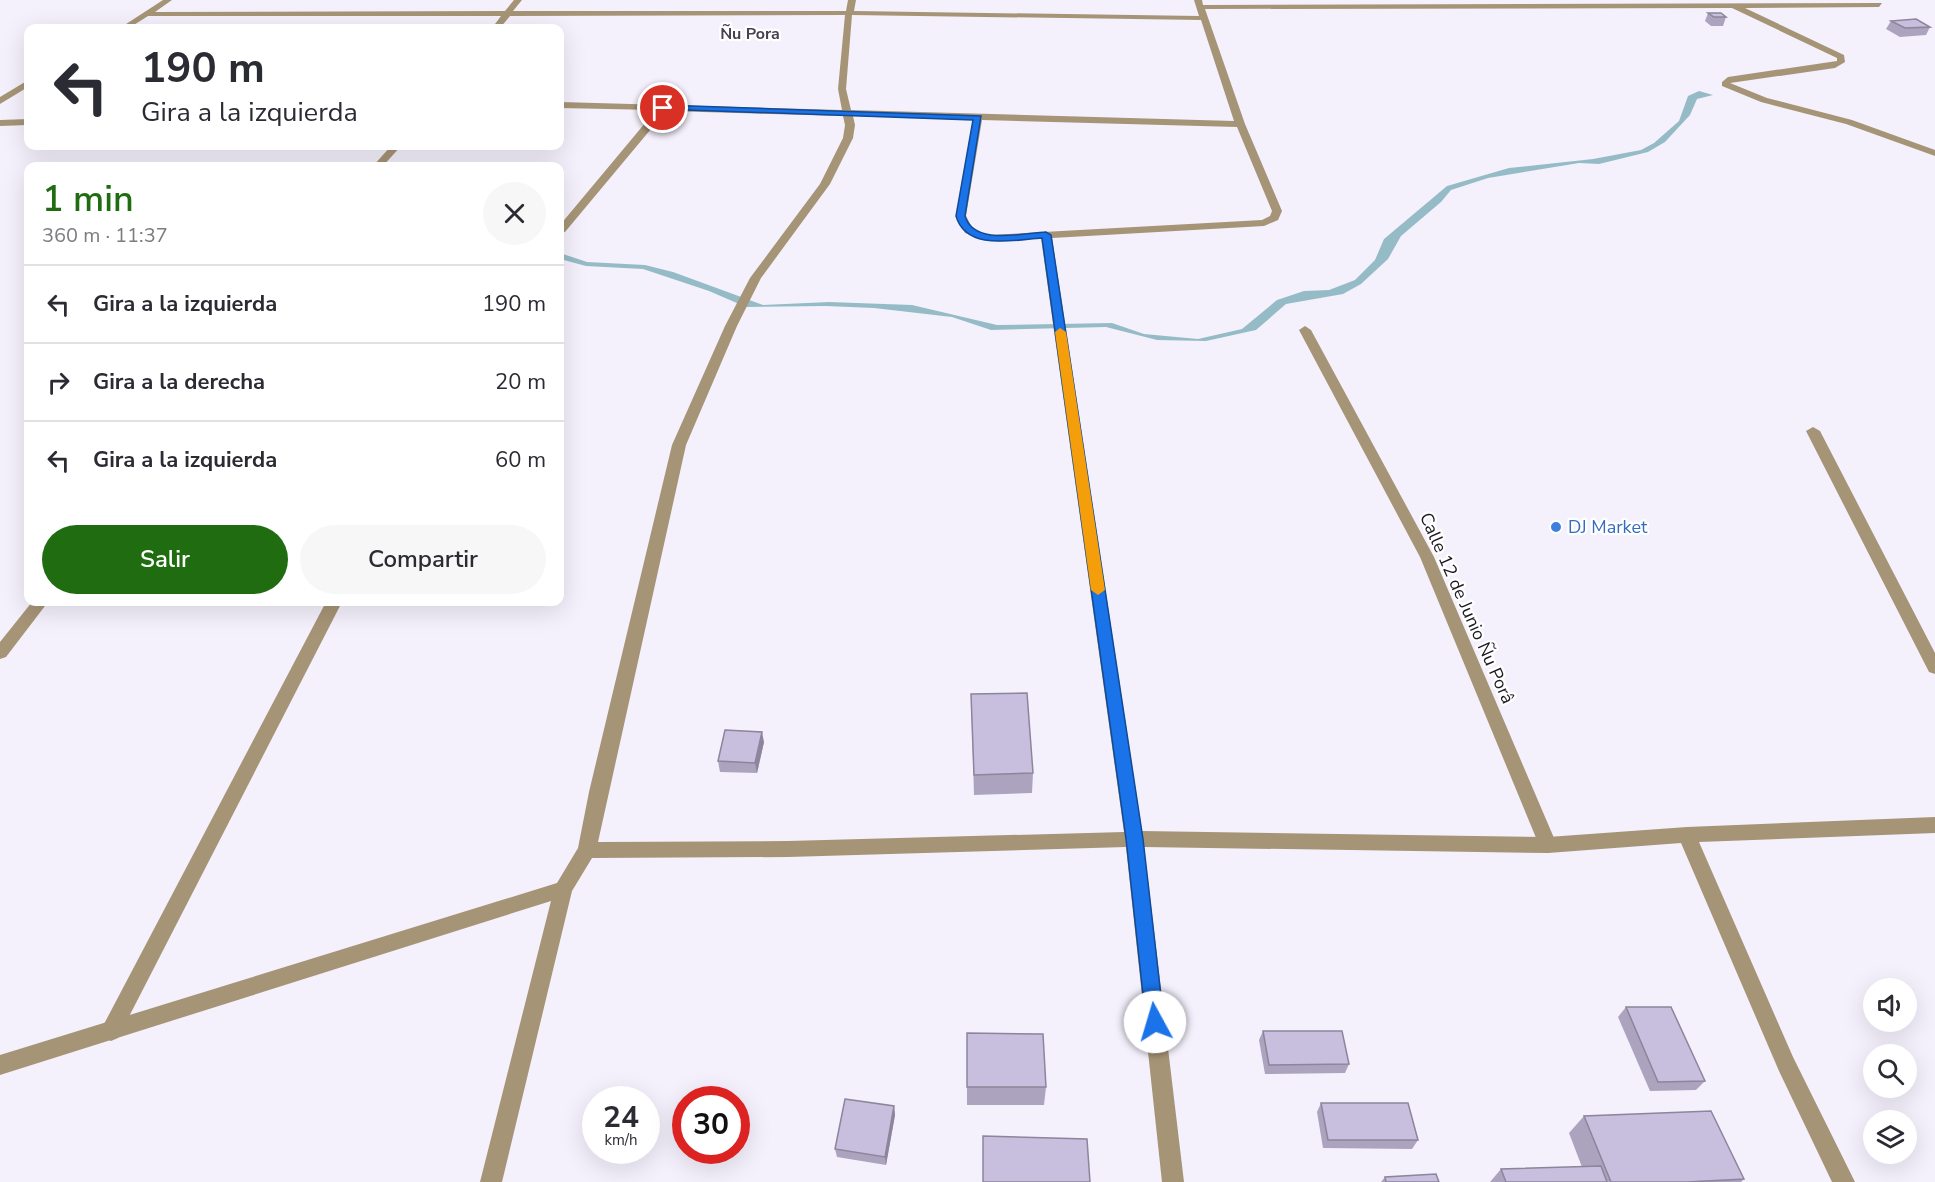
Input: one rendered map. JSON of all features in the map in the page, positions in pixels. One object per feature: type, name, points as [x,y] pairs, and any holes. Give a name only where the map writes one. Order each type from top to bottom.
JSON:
[{"type":"street","points":[[131,24],[168,0]]},
{"type":"street","points":[[499,24],[518,0]]},
{"type":"street","points":[[491,1182],[563,889],[587,850],[598,792],[679,445],[731,326],[756,278],[825,184],[848,138],[848,113],[842,89],[846,27],[852,0]]},
{"type":"street","points":[[1727,2],[1840,57],[1841,62],[1836,65],[1728,80],[1725,84],[1764,100],[1849,122],[1935,153]]},
{"type":"street","points":[[978,117],[961,216],[963,224],[970,233],[989,238],[1264,223],[1274,218],[1277,211],[1240,124],[1199,3],[1879,4]]},
{"type":"street","points":[[149,14],[850,13],[1204,18]]},
{"type":"street","points":[[0,101],[24,86]]},
{"type":"street","points":[[564,105],[1240,124]]},
{"type":"street","points":[[564,226],[663,108]]},
{"type":"street","points":[[0,123],[24,122]]},
{"type":"street","points":[[382,162],[392,150]]},
{"type":"street","points":[[1046,235],[1134,839],[1173,1182]]},
{"type":"street","name":"Calle 12 de Junio Ñu Porâ","points":[[1305,330],[1427,556],[1548,845]]},
{"type":"street","points":[[1813,431],[1935,668]]},
{"type":"street","points":[[0,653],[37,606]]},
{"type":"street","points":[[111,1031],[332,606]]},
{"type":"street","points":[[587,850],[788,849],[1134,839],[1548,845],[1687,835],[1935,825]]},
{"type":"street","points":[[1687,835],[1786,1064],[1844,1182]]},
{"type":"street","points":[[0,1065],[563,889]]},
{"type":"water","points":[[1699,91],[1713,95],[1697,99],[1690,115],[1665,142],[1648,152],[1599,164],[1579,163],[1488,178],[1451,190],[1441,202],[1401,236],[1388,259],[1361,284],[1343,294],[1286,304],[1256,330],[1206,341],[1157,340],[1106,327],[991,330],[952,317],[874,308],[746,307],[709,291],[643,269],[586,266],[564,260],[564,254],[587,262],[645,265],[673,272],[763,305],[829,302],[912,305],[997,325],[1112,323],[1144,334],[1198,339],[1242,329],[1277,300],[1304,291],[1329,290],[1355,280],[1375,260],[1384,239],[1447,186],[1509,168],[1593,159],[1641,150],[1654,143],[1679,121],[1688,96]]},
{"type":"building","points":[[1708,13],[1721,13],[1726,17],[1714,17]]},
{"type":"building","points":[[1916,19],[1930,27],[1905,28],[1891,21]]},
{"type":"building","points":[[1027,693],[1033,773],[974,775],[971,694]]},
{"type":"building","points":[[725,730],[762,732],[755,763],[718,761]]},
{"type":"building","points":[[1626,1007],[1671,1007],[1705,1081],[1658,1082]]},
{"type":"building","points":[[1263,1031],[1342,1031],[1349,1064],[1269,1065]]},
{"type":"building","points":[[967,1033],[1043,1034],[1046,1087],[967,1087]]},
{"type":"building","points":[[845,1099],[894,1106],[885,1157],[835,1149]]},
{"type":"building","points":[[1321,1103],[1408,1103],[1418,1140],[1328,1140]]},
{"type":"building","points":[[1711,1111],[1744,1179],[1611,1182],[1584,1116]]},
{"type":"building","points":[[983,1136],[1087,1139],[1090,1182],[983,1182]]},
{"type":"building","points":[[1601,1166],[1607,1182],[1506,1182],[1501,1169]]},
{"type":"building","points":[[1436,1174],[1439,1182],[1386,1182],[1385,1177]]},
{"type":"slow traffic","points":[[1060,332],[1098,590]]},
{"type":"place","name":"DJ Market","points":[[1556,527]]},
{"type":"district","name":"Ñu Pora","points":[[750,33]]},
{"type":"route","points":[[663,108],[978,117],[961,216],[963,224],[970,233],[989,238],[1046,235],[1134,839],[1155,1022]]}]
